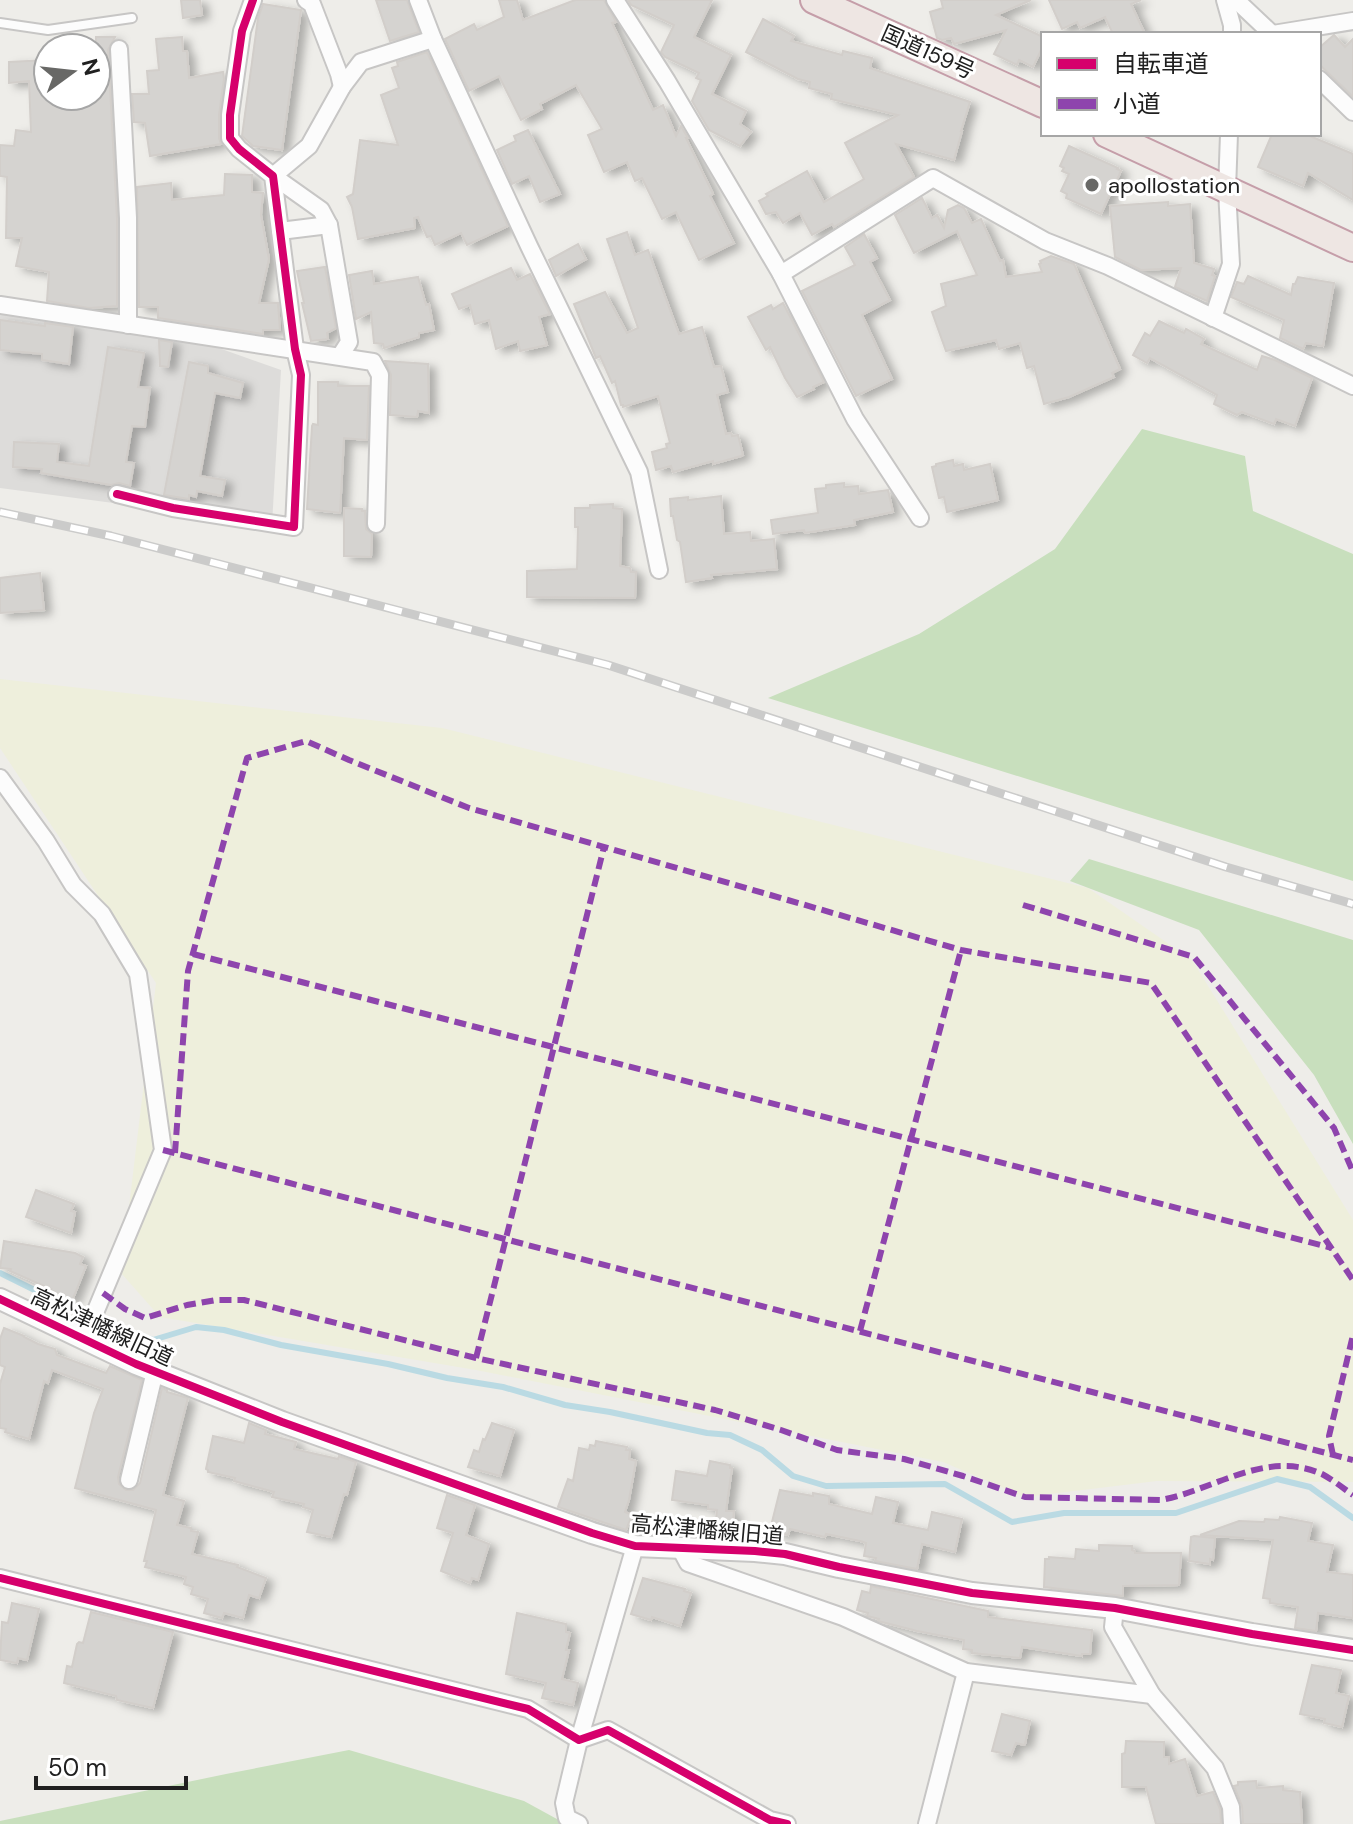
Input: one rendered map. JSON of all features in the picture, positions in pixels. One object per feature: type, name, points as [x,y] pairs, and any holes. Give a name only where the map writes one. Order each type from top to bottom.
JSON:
[{"type":"highway","name":"国道159号","points":[[814,0],[1041,103]]},
{"type":"highway","points":[[1111,136],[1353,248]]},
{"type":"street","points":[[253,0],[242,31],[230,115],[230,138],[273,176],[321,210],[329,225],[349,342],[340,356]]},
{"type":"street","points":[[306,0],[312,4],[342,87]]},
{"type":"street","points":[[418,0],[529,246],[639,472],[659,570]]},
{"type":"street","points":[[615,0],[667,81],[781,274],[855,419],[920,518]]},
{"type":"street","points":[[1225,0],[1232,32]]},
{"type":"street","points":[[1236,0],[1270,32]]},
{"type":"street","points":[[1284,32],[1353,21]]},
{"type":"street","points":[[273,176],[309,146],[342,87],[361,62],[433,39]]},
{"type":"street","points":[[119,49],[128,218],[128,325]]},
{"type":"street","points":[[1321,81],[1353,112]]},
{"type":"street","points":[[1213,318],[1231,264],[1227,190],[1229,136]]},
{"type":"street","points":[[117,494],[173,508],[294,527],[301,375],[273,176]]},
{"type":"street","points":[[781,274],[933,178],[1045,241],[1108,266],[1353,386]]},
{"type":"street","points":[[280,231],[329,225]]},
{"type":"street","points":[[0,305],[373,362],[380,375],[376,524]]},
{"type":"street","points":[[0,778],[46,841],[73,885],[102,914],[138,974],[163,1150],[86,1335]]},
{"type":"street","name":"高松津幡線旧道","points":[[0,1299],[86,1335],[155,1371],[282,1422],[635,1546],[785,1554],[972,1593],[1115,1608],[1353,1650]]},
{"type":"street","points":[[129,1480],[155,1371]]},
{"type":"street","points":[[579,1824],[567,1818],[564,1803],[635,1546]]},
{"type":"street","points":[[680,1548],[688,1563],[843,1617],[966,1672],[1152,1695]]},
{"type":"street","points":[[0,1578],[528,1709],[579,1740]]},
{"type":"street","points":[[1115,1608],[1113,1627],[1152,1695],[1215,1768],[1231,1807],[1232,1824]]},
{"type":"street","points":[[927,1824],[966,1672]]},
{"type":"street","points":[[579,1740],[608,1730],[770,1820],[787,1824]]},
{"type":"lane","points":[[0,23],[48,30],[132,18]]},
{"type":"shaded area","points":[[0,306],[171,331],[281,370],[272,524],[0,488]]},
{"type":"green space","points":[[1142,429],[1245,456],[1253,511],[1353,554],[1353,881],[768,698],[919,634],[1055,549]]},
{"type":"green space","points":[[0,679],[442,728],[1088,888],[1192,960],[1353,1220],[1353,1482],[1157,1481],[1025,1497],[943,1462],[476,1370],[160,1317],[121,1273],[156,983],[0,748]]},
{"type":"green space","points":[[1089,859],[1353,940],[1353,1144],[1314,1075],[1199,930],[1070,881]]},
{"type":"green space","points":[[349,1750],[524,1801],[566,1824],[0,1824],[0,1821]]},
{"type":"building","points":[[181,0],[200,0],[202,15],[183,18]]},
{"type":"building","points":[[376,0],[407,0],[419,32],[390,41]]},
{"type":"building","points":[[499,0],[517,0],[523,20],[575,0],[604,0],[653,110],[663,105],[676,136],[681,126],[688,138],[713,194],[710,196],[734,243],[699,260],[676,212],[662,219],[642,178],[635,181],[627,162],[604,172],[588,135],[602,129],[576,85],[540,104],[542,109],[521,120],[499,76],[469,91],[445,39],[474,24],[477,30],[504,17]]},
{"type":"building","points":[[628,0],[712,0],[694,37],[731,55],[712,94],[746,111],[740,124],[751,132],[740,146],[709,130],[692,101],[701,80],[696,78],[699,73],[665,57],[661,52],[674,25],[631,5]]},
{"type":"building","points":[[941,0],[1031,0],[996,15],[1041,36],[1041,50],[1033,67],[1019,60],[1017,65],[994,54],[1006,30],[954,44],[951,38],[937,38],[930,12],[943,8]]},
{"type":"building","points":[[1049,0],[1141,0],[1131,4],[1144,32],[1112,32],[1105,17],[1080,28],[1077,22],[1062,29]]},
{"type":"building","points":[[263,4],[301,10],[282,150],[253,146],[242,136],[258,18]]},
{"type":"building","points":[[763,19],[794,36],[791,41],[842,55],[843,51],[872,58],[870,68],[970,102],[954,160],[896,144],[914,177],[834,227],[832,224],[812,235],[800,213],[783,223],[776,212],[766,214],[759,201],[807,171],[824,202],[864,179],[845,143],[898,115],[831,99],[832,94],[809,88],[810,82],[746,52]]},
{"type":"building","points":[[1334,35],[1345,47],[1353,39],[1353,97],[1321,66],[1321,46]]},
{"type":"building","points":[[182,37],[183,51],[187,51],[189,78],[223,72],[219,115],[221,144],[150,156],[145,123],[134,122],[132,94],[149,94],[147,71],[159,70],[156,39]]},
{"type":"building","points":[[427,52],[508,226],[467,245],[461,233],[435,245],[431,236],[427,237],[418,217],[414,218],[415,228],[358,239],[347,197],[353,194],[360,140],[398,145],[381,95],[399,88],[392,68],[398,66],[397,62]]},
{"type":"building","points":[[32,61],[32,112],[111,112],[117,218],[117,306],[89,308],[47,301],[49,272],[16,266],[22,238],[6,238],[7,177],[0,176],[0,145],[14,146],[16,130],[31,132],[29,81],[9,83],[9,62]]},
{"type":"building","points":[[528,130],[560,194],[540,202],[529,176],[512,184],[497,150],[516,141],[514,136]]},
{"type":"building","points":[[1271,136],[1310,136],[1353,154],[1353,200],[1308,173],[1303,186],[1258,167]]},
{"type":"building","points":[[1069,146],[1121,171],[1101,214],[1066,198],[1067,194],[1061,191],[1069,174],[1062,171],[1064,168],[1060,166]]},
{"type":"building","points":[[225,174],[252,175],[252,192],[263,193],[261,215],[269,259],[259,303],[278,303],[280,330],[263,330],[263,334],[158,318],[158,307],[139,307],[137,187],[171,183],[172,200],[224,195]]},
{"type":"building","points":[[922,198],[932,218],[937,215],[944,228],[948,210],[958,205],[964,208],[972,223],[981,219],[1000,261],[1003,260],[1006,277],[1042,272],[1040,261],[1051,256],[1074,264],[1120,369],[1112,373],[1114,377],[1069,397],[1044,404],[1034,366],[1027,368],[1020,343],[999,349],[996,340],[946,351],[932,312],[946,306],[941,284],[977,275],[957,231],[914,253],[895,215]]},
{"type":"building","points":[[1168,202],[1168,206],[1190,204],[1194,263],[1214,269],[1212,275],[1215,276],[1207,301],[1175,287],[1181,268],[1141,270],[1115,257],[1110,206]]},
{"type":"building","points":[[627,232],[635,255],[648,250],[679,334],[702,327],[714,367],[721,366],[728,392],[717,395],[726,434],[738,435],[743,455],[673,472],[671,466],[656,470],[652,452],[667,448],[666,444],[670,443],[658,396],[623,407],[615,381],[612,383],[600,356],[596,358],[574,304],[605,292],[627,333],[638,328],[607,239]]},
{"type":"building","points":[[864,234],[877,258],[870,262],[890,300],[862,315],[892,379],[856,396],[802,291],[855,265],[845,247]]},
{"type":"building","points":[[578,244],[586,259],[556,276],[549,260]]},
{"type":"building","points":[[325,267],[336,328],[327,333],[328,339],[311,341],[297,271]]},
{"type":"building","points":[[511,268],[517,280],[530,274],[550,314],[539,317],[547,345],[520,351],[518,341],[496,349],[489,320],[475,324],[470,305],[459,309],[452,294]]},
{"type":"building","points":[[372,271],[374,284],[418,277],[426,305],[429,304],[434,330],[384,348],[383,344],[374,343],[371,312],[356,319],[349,275]]},
{"type":"building","points":[[1248,276],[1291,295],[1298,277],[1334,283],[1323,346],[1306,343],[1303,349],[1280,338],[1284,320],[1231,297],[1237,282],[1244,284]]},
{"type":"building","points":[[783,303],[824,382],[797,397],[770,347],[766,350],[748,317],[771,305],[773,309]]},
{"type":"building","points":[[0,320],[73,327],[69,364],[42,360],[42,354],[0,350]]},
{"type":"building","points":[[1159,321],[1184,333],[1186,329],[1204,339],[1201,344],[1257,370],[1262,356],[1312,378],[1295,426],[1276,419],[1274,424],[1242,412],[1237,415],[1214,404],[1217,395],[1150,358],[1147,363],[1133,355],[1145,333],[1150,336]]},
{"type":"building","points":[[159,340],[172,342],[168,367],[160,366]]},
{"type":"building","points":[[108,347],[144,353],[138,387],[150,388],[145,427],[132,426],[126,462],[134,463],[130,486],[41,473],[42,469],[13,467],[14,442],[59,444],[57,462],[89,466]]},
{"type":"building","points":[[385,361],[428,364],[429,413],[418,411],[417,417],[390,415],[391,375]]},
{"type":"building","points":[[189,362],[208,366],[208,373],[243,383],[240,398],[215,393],[200,476],[225,480],[222,496],[197,491],[196,497],[189,495],[189,499],[164,495]]},
{"type":"building","points":[[318,382],[338,382],[338,386],[369,386],[367,440],[344,438],[340,513],[307,509],[312,426],[318,425]]},
{"type":"building","points":[[953,460],[954,466],[963,464],[964,470],[990,464],[998,500],[947,512],[944,497],[939,498],[932,467]]},
{"type":"building","points":[[844,483],[844,487],[858,486],[859,494],[888,490],[893,512],[854,520],[855,525],[805,533],[804,530],[773,534],[771,520],[818,513],[815,489]]},
{"type":"building","points":[[721,496],[724,534],[750,532],[751,541],[774,539],[777,569],[711,575],[712,578],[686,582],[670,499]]},
{"type":"building","points":[[613,504],[613,508],[622,509],[620,566],[636,572],[635,598],[527,597],[527,571],[577,569],[575,508]]},
{"type":"building","points":[[344,508],[365,511],[366,529],[372,534],[371,557],[344,556]]},
{"type":"building","points":[[40,573],[44,610],[0,613],[0,578]]},
{"type":"building","points":[[36,1190],[74,1204],[71,1233],[26,1217]]},
{"type":"building","points":[[4,1241],[83,1257],[80,1264],[86,1266],[72,1301],[11,1269],[0,1268]]},
{"type":"building","points":[[4,1328],[55,1349],[57,1355],[106,1373],[110,1366],[142,1380],[118,1477],[119,1484],[126,1490],[133,1490],[140,1483],[162,1388],[188,1398],[163,1495],[184,1501],[177,1525],[198,1532],[192,1554],[238,1565],[266,1578],[259,1598],[249,1595],[243,1618],[224,1613],[222,1618],[204,1613],[208,1599],[191,1594],[193,1587],[184,1584],[186,1577],[145,1567],[156,1510],[75,1488],[103,1389],[52,1370],[48,1383],[44,1381],[29,1439],[0,1428],[0,1384],[5,1367],[0,1365],[0,1339]]},
{"type":"building","points":[[249,1423],[266,1430],[265,1434],[296,1442],[294,1449],[356,1462],[331,1537],[307,1532],[313,1510],[303,1507],[304,1504],[272,1497],[274,1492],[208,1472],[213,1436],[244,1443]]},
{"type":"building","points":[[492,1423],[514,1430],[500,1476],[468,1467],[474,1450],[479,1452]]},
{"type":"building","points":[[596,1441],[627,1447],[626,1450],[630,1450],[629,1459],[636,1461],[625,1512],[632,1515],[626,1530],[558,1507],[568,1479],[573,1481],[579,1448],[589,1450]]},
{"type":"building","points":[[710,1461],[732,1468],[726,1511],[734,1511],[732,1531],[715,1529],[717,1510],[708,1509],[708,1505],[672,1500],[676,1471],[707,1476]]},
{"type":"building","points":[[780,1490],[829,1496],[829,1504],[872,1514],[876,1497],[898,1502],[893,1523],[928,1530],[932,1512],[962,1519],[955,1552],[922,1544],[917,1569],[864,1556],[866,1543],[860,1541],[790,1529],[788,1535],[770,1530]]},
{"type":"building","points":[[447,1495],[475,1505],[466,1535],[489,1544],[478,1580],[472,1578],[470,1583],[441,1571],[453,1533],[437,1528]]},
{"type":"building","points":[[1280,1517],[1312,1523],[1308,1541],[1333,1545],[1327,1572],[1353,1575],[1353,1618],[1318,1613],[1316,1631],[1295,1628],[1298,1607],[1270,1603],[1270,1599],[1263,1598],[1273,1540],[1200,1535],[1239,1521],[1264,1522],[1265,1519],[1279,1520]]},
{"type":"building","points":[[1191,1537],[1215,1538],[1210,1564],[1189,1561]]},
{"type":"building","points":[[1099,1545],[1132,1546],[1135,1553],[1181,1553],[1179,1585],[1123,1586],[1123,1596],[1044,1587],[1045,1559],[1075,1559],[1076,1549],[1099,1551]]},
{"type":"building","points":[[643,1578],[691,1593],[680,1626],[631,1614]]},
{"type":"building","points":[[871,1586],[988,1611],[988,1617],[1092,1630],[1090,1654],[1082,1656],[1022,1647],[1020,1658],[972,1653],[972,1650],[963,1649],[964,1640],[878,1621],[867,1616],[868,1613],[857,1610],[862,1591],[870,1593]]},
{"type":"building","points":[[12,1603],[39,1609],[27,1660],[18,1658],[17,1663],[0,1660],[2,1622],[8,1623]]},
{"type":"building","points":[[91,1612],[173,1632],[153,1708],[64,1683],[67,1666],[72,1667],[77,1644],[83,1643]]},
{"type":"building","points":[[517,1613],[566,1624],[566,1632],[570,1633],[566,1650],[569,1650],[562,1679],[578,1683],[573,1705],[542,1698],[546,1683],[506,1674]]},
{"type":"building","points":[[1312,1665],[1341,1670],[1336,1693],[1349,1696],[1342,1727],[1324,1723],[1325,1719],[1300,1714]]},
{"type":"building","points":[[1002,1714],[1030,1721],[1025,1744],[1016,1743],[1011,1755],[992,1751]]},
{"type":"building","points":[[1126,1741],[1164,1742],[1164,1757],[1169,1757],[1169,1764],[1185,1759],[1197,1796],[1213,1792],[1220,1809],[1221,1824],[1156,1824],[1146,1787],[1122,1787],[1122,1754],[1125,1753]]},
{"type":"building","points":[[1256,1781],[1257,1788],[1283,1786],[1283,1790],[1300,1792],[1302,1824],[1243,1824],[1242,1806],[1234,1786],[1238,1782]]},
{"type":"waterway","points":[[0,1273],[83,1314],[153,1340],[196,1327],[224,1330],[281,1345],[503,1387],[565,1405],[730,1435],[762,1450],[793,1476],[826,1486],[945,1484],[1012,1522],[1064,1513],[1176,1513],[1277,1479],[1310,1487],[1353,1518]]},
{"type":"railway","points":[[0,512],[111,536],[608,665],[1226,867],[1353,904]]},
{"type":"marked path","points":[[175,1153],[188,971],[247,758],[306,741],[469,808],[961,950],[1151,983],[1353,1280]]},
{"type":"marked path","points":[[476,1358],[604,847]]},
{"type":"marked path","points":[[1023,905],[1194,957],[1334,1128],[1353,1172]]},
{"type":"marked path","points":[[860,1331],[961,950]]},
{"type":"marked path","points":[[193,954],[1332,1248]]},
{"type":"marked path","points":[[163,1150],[1353,1460]]},
{"type":"marked path","points":[[103,1293],[125,1309],[145,1318],[187,1305],[216,1300],[244,1300],[476,1358],[715,1410],[837,1450],[904,1459],[1025,1497],[1161,1500],[1240,1474],[1281,1466],[1322,1474],[1353,1495]]},
{"type":"marked path","points":[[1333,1455],[1329,1436],[1353,1335]]},
{"type":"cycle path","points":[[117,494],[173,508],[294,527],[301,375],[273,176],[230,138],[230,115],[242,31],[253,0]]},
{"type":"cycle path","points":[[0,1299],[136,1364],[282,1422],[635,1546],[785,1554],[972,1593],[1115,1608],[1353,1650]]},
{"type":"cycle path","points":[[0,1578],[528,1709],[579,1740],[608,1730],[770,1820],[787,1824]]},
{"type":"place","name":"apollostation","points":[[1092,185]]}]
